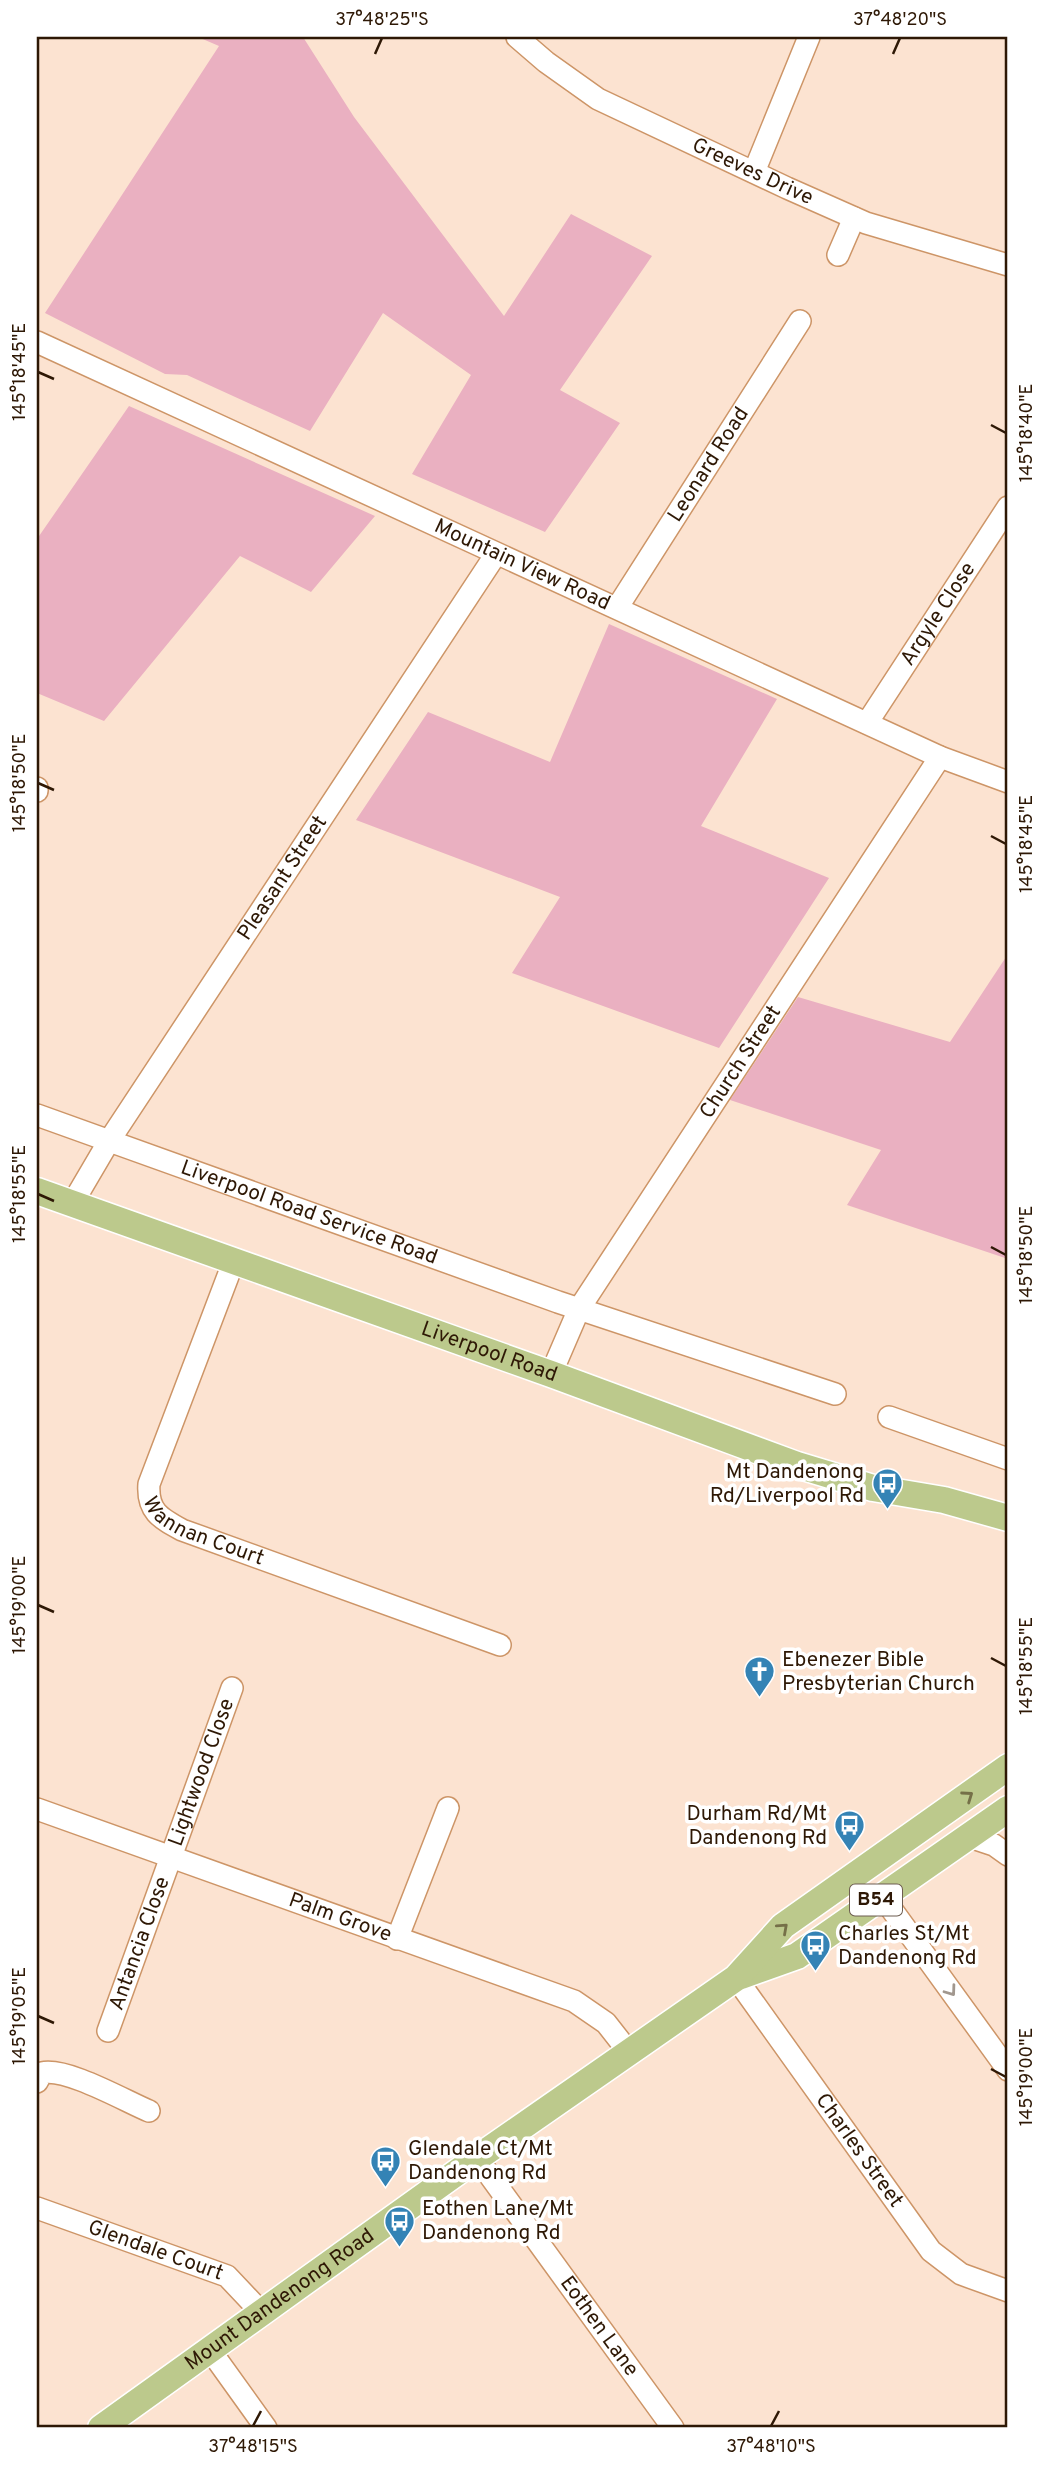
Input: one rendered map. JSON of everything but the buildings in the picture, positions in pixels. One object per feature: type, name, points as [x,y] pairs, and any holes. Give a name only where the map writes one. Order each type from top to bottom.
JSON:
[{"type":"main road","name":"Liverpool Road","points":[[37,1191],[551,1374],[797,1465],[873,1488],[944,1500],[1008,1518]]},
{"type":"main road","name":"Liverpool Road","points":[[944,1500],[1008,1501]]},
{"type":"main road","name":"Mount Dandenong Road","points":[[101,2428],[477,2158],[736,1978],[783,1926],[1008,1767]]},
{"type":"main road","name":"Mount Dandenong Road","points":[[736,1978],[797,1956],[1008,1809]]},
{"type":"street","name":"Greeves Drive","points":[[517,37],[546,62],[598,99],[754,172],[854,218],[1008,265]]},
{"type":"street","points":[[754,172],[809,37]]},
{"type":"street","points":[[838,255],[854,218]]},
{"type":"street","name":"Leonard Road","points":[[617,608],[800,321]]},
{"type":"street","name":"Mountain View Road","points":[[37,342],[940,757],[1008,782]]},
{"type":"street","name":"Argyle Close","points":[[867,723],[1008,507]]},
{"type":"street","name":"Pleasant Street","points":[[72,1204],[109,1141],[496,554]]},
{"type":"street","name":"Church Street","points":[[551,1374],[579,1309],[940,757]]},
{"type":"street","name":"Liverpool Road Service Road","points":[[37,1115],[579,1309],[835,1394]]},
{"type":"street","name":"Wannan Court","points":[[233,1263],[149,1484],[148,1499],[152,1510],[182,1530],[500,1645]]},
{"type":"street","points":[[890,1418],[1008,1460]]},
{"type":"street","name":"Lightwood Close","points":[[170,1857],[232,1688]]},
{"type":"street","points":[[397,1939],[448,1808]]},
{"type":"street","name":"Palm Grove","points":[[37,1809],[574,2001],[606,2023],[628,2051]]},
{"type":"street","points":[[967,1836],[994,1845],[1008,1855]]},
{"type":"street","name":"Antancia Close","points":[[108,2031],[170,1857]]},
{"type":"street","points":[[882,1896],[1008,2070]]},
{"type":"street","name":"Charles Street","points":[[736,1978],[932,2250],[961,2274],[1008,2291]]},
{"type":"street","points":[[37,2081],[42,2073],[50,2071],[68,2076],[149,2111]]},
{"type":"street","name":"Eothen Lane","points":[[477,2158],[673,2428]]},
{"type":"street","name":"Glendale Court","points":[[37,2208],[227,2276],[262,2313]]},
{"type":"street","points":[[209,2350],[266,2428]]},
{"type":"shaded area","points":[[198,37],[303,37],[354,117],[504,316],[571,214],[652,256],[560,390],[620,423],[545,532],[412,474],[471,375],[383,313],[310,431],[187,375],[165,374],[45,313],[219,46]]},
{"type":"shaded area","points":[[129,406],[375,516],[311,592],[240,556],[104,721],[37,693],[37,539]]},
{"type":"shaded area","points":[[609,624],[777,699],[701,826],[829,878],[719,1048],[512,973],[560,897],[356,820],[428,712],[550,762]]},
{"type":"shaded area","points":[[1008,954],[1008,1259],[847,1205],[881,1150],[730,1100],[798,997],[950,1042]]},
{"type":"place","name":"Mt Dandenong Rd/Liverpool Rd","points":[[887,1511]]},
{"type":"place","name":"Ebenezer Bible Presbyterian Church","points":[[759,1699]]},
{"type":"place","name":"Durham Rd/Mt Dandenong Rd","points":[[850,1853]]},
{"type":"place","name":"Charles St/Mt Dandenong Rd","points":[[815,1973]]},
{"type":"place","name":"Glendale Ct/Mt Dandenong Rd","points":[[385,2188]]},
{"type":"place","name":"Eothen Lane/Mt Dandenong Rd","points":[[399,2248]]}]
